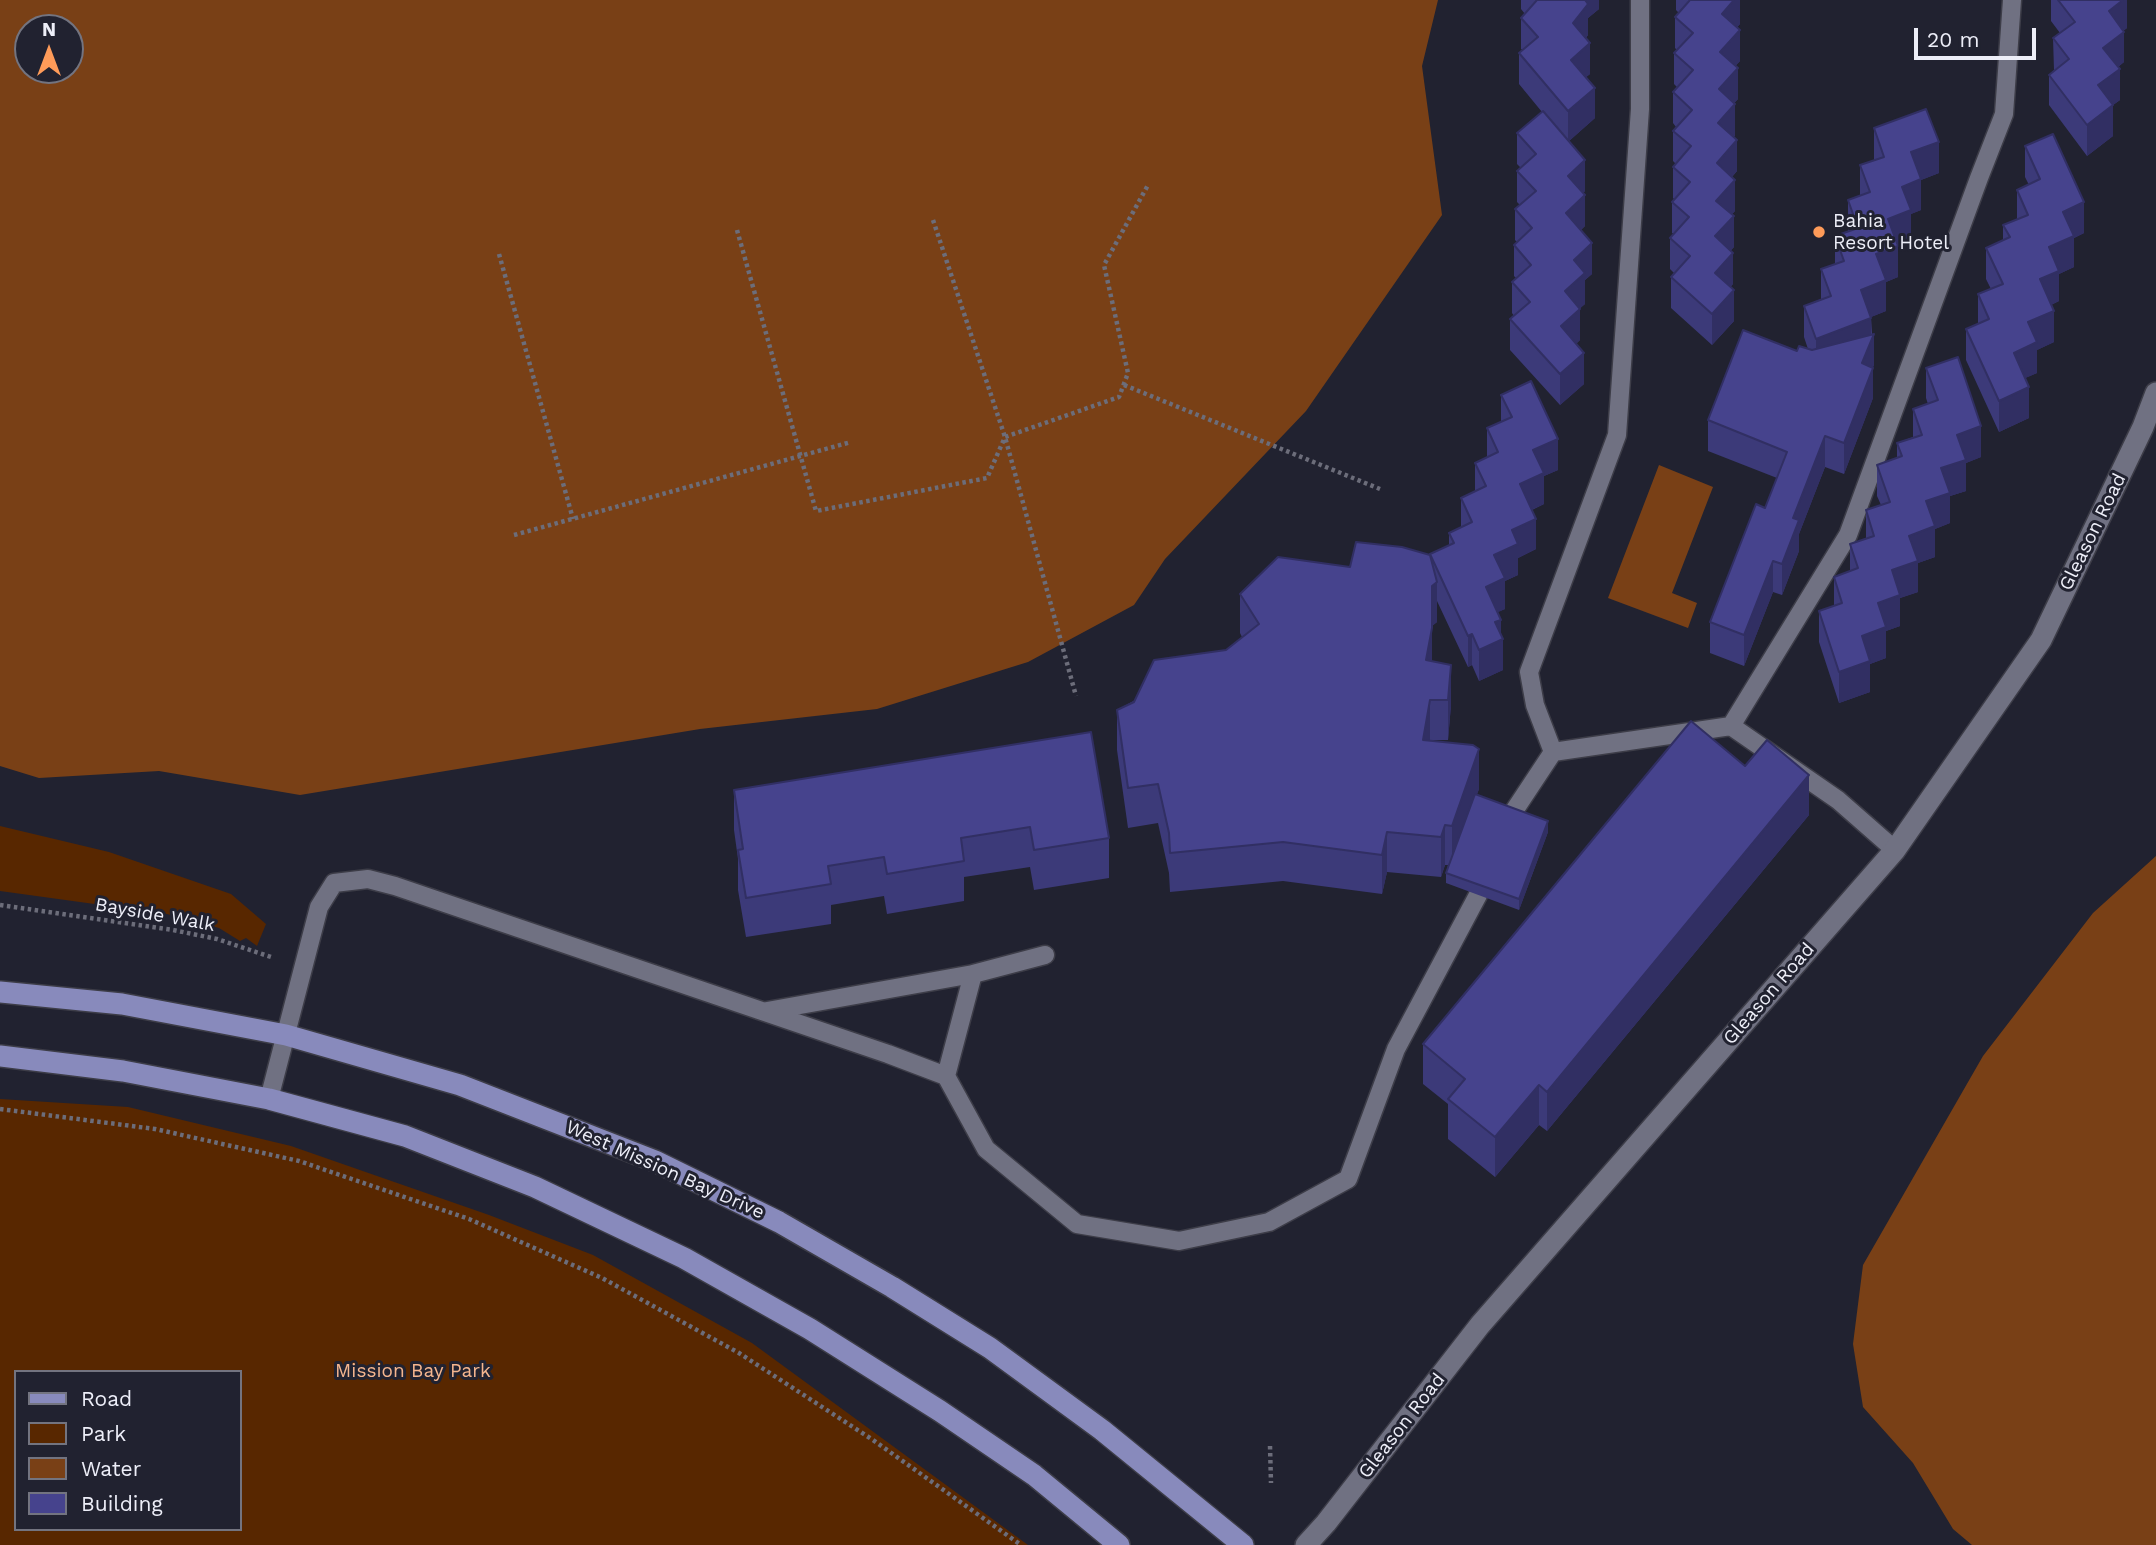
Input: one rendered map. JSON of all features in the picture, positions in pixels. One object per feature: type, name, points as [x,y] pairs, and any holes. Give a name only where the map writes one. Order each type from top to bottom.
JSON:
[{"type":"main road","name":"West Mission Bay Drive","points":[[0,992],[122,1004],[286,1035],[460,1085],[655,1161],[779,1222],[892,1286],[990,1348],[1102,1430],[1243,1545]]},
{"type":"main road","points":[[0,1056],[123,1071],[269,1099],[405,1136],[535,1187],[684,1258],[810,1329],[940,1411],[1034,1475],[1119,1545]]},
{"type":"street","name":"Gleason Road","points":[[1306,1545],[1480,1325],[1895,850],[2041,640],[2143,427],[2156,393]]},
{"type":"lane","points":[[1553,752],[1535,705],[1530,672],[1617,435],[1640,109],[1640,0]]},
{"type":"lane","points":[[1731,726],[1848,535],[2004,114],[2012,0]]},
{"type":"lane","points":[[1510,817],[1553,752],[1731,726],[1838,800],[1895,850]]},
{"type":"lane","points":[[269,1099],[319,907],[334,883],[368,879],[946,1076],[986,1149],[1077,1224],[1179,1241],[1269,1222],[1348,1179],[1396,1049],[1478,895]]},
{"type":"lane","points":[[764,1012],[973,974],[1045,955]]},
{"type":"lane","points":[[946,1076],[973,974]]},
{"type":"path","points":[[737,230],[816,510],[987,478],[1005,437],[1119,397],[1128,373],[1104,265],[1148,185]]},
{"type":"path","points":[[933,220],[1005,437],[1076,696]]},
{"type":"path","points":[[499,254],[573,519]]},
{"type":"path","points":[[1124,385],[1380,489]]},
{"type":"path","points":[[514,535],[851,442]]},
{"type":"path","name":"Bayside Walk","points":[[0,905],[173,930],[217,940],[302,967]]},
{"type":"path","points":[[0,1110],[155,1129],[299,1161],[469,1219],[602,1278],[739,1353],[873,1440],[1021,1545]]},
{"type":"path","points":[[1270,1446],[1271,1483]]},
{"type":"green space","points":[[0,826],[109,852],[231,894],[266,924],[257,946],[246,938],[240,941],[219,928],[167,914],[0,891]]},
{"type":"green space","name":"Mission Bay Park","points":[[0,1099],[128,1107],[291,1146],[489,1215],[593,1255],[752,1343],[1028,1545],[0,1545]]},
{"type":"water","points":[[0,0],[1438,0],[1422,66],[1442,215],[1306,411],[1165,559],[1134,605],[1028,662],[877,709],[700,729],[300,795],[159,771],[39,778],[0,766]]},
{"type":"water","points":[[1659,465],[1713,487],[1672,593],[1697,603],[1688,628],[1608,598]]},
{"type":"water","points":[[2156,856],[2156,1545],[1972,1545],[1953,1529],[1913,1463],[1863,1407],[1853,1344],[1863,1265],[1983,1056],[2093,913]]},
{"type":"building","points":[[1537,0],[1585,0],[1588,4],[1573,23],[1590,43],[1571,60],[1595,88],[1568,111],[1519,53],[1538,37],[1521,18]]},
{"type":"building","points":[[1690,0],[1734,0],[1722,14],[1740,30],[1720,52],[1738,68],[1719,89],[1735,104],[1718,123],[1737,140],[1717,163],[1735,180],[1716,201],[1734,216],[1715,236],[1733,253],[1715,273],[1734,290],[1712,314],[1671,277],[1690,256],[1670,238],[1689,217],[1672,202],[1690,182],[1673,167],[1691,146],[1673,131],[1692,110],[1673,92],[1693,70],[1674,53],[1693,33],[1675,17]]},
{"type":"building","points":[[2058,0],[2123,0],[2109,11],[2124,32],[2103,48],[2120,69],[2098,85],[2113,105],[2087,125],[2049,75],[2069,59],[2053,38],[2075,22]]},
{"type":"building","points":[[1926,109],[1939,142],[1911,152],[1921,179],[1902,187],[1911,210],[1888,219],[1898,246],[1876,254],[1886,280],[1861,290],[1871,318],[1816,339],[1804,306],[1831,296],[1821,269],[1844,261],[1835,236],[1858,228],[1848,200],[1870,192],[1860,165],[1884,157],[1874,128]]},
{"type":"building","points":[[1543,111],[1585,160],[1568,176],[1585,195],[1566,213],[1592,243],[1574,260],[1585,273],[1565,291],[1580,309],[1561,326],[1584,353],[1560,374],[1510,319],[1530,302],[1512,282],[1531,265],[1514,245],[1532,228],[1515,209],[1536,191],[1517,171],[1536,154],[1517,133]]},
{"type":"building","points":[[2053,134],[2084,202],[2063,212],[2074,236],[2049,247],[2059,271],[2040,279],[2054,311],[2028,322],[2037,342],[2014,353],[2029,387],[1999,401],[1966,329],[1989,319],[1978,294],[2003,284],[1986,248],[2010,237],[2003,225],[2028,215],[2017,190],[2040,179],[2025,146]]},
{"type":"building","points":[[1743,330],[1797,351],[1799,346],[1812,350],[1874,334],[1862,363],[1873,368],[1844,443],[1825,436],[1793,518],[1799,520],[1782,564],[1773,561],[1744,635],[1710,622],[1756,504],[1765,508],[1787,452],[1708,420]]},
{"type":"building","points":[[1958,357],[1981,426],[1957,435],[1966,460],[1941,468],[1950,493],[1926,501],[1935,526],[1909,536],[1918,561],[1892,570],[1900,595],[1878,603],[1886,627],[1862,636],[1870,661],[1839,672],[1819,611],[1842,603],[1834,577],[1858,568],[1850,544],[1874,536],[1866,510],[1890,502],[1877,465],[1902,456],[1897,443],[1922,435],[1913,409],[1938,400],[1926,368]]},
{"type":"building","points":[[1531,381],[1558,439],[1533,450],[1544,473],[1520,484],[1536,519],[1512,530],[1518,544],[1494,555],[1505,578],[1486,587],[1501,620],[1495,622],[1503,639],[1479,650],[1472,634],[1468,636],[1430,554],[1454,543],[1449,533],[1472,522],[1461,498],[1486,486],[1475,463],[1498,452],[1487,428],[1512,417],[1501,395]]},
{"type":"building","points":[[1356,542],[1402,547],[1430,555],[1437,582],[1432,586],[1432,628],[1426,660],[1451,665],[1448,700],[1430,700],[1423,740],[1473,745],[1479,749],[1452,826],[1445,825],[1441,837],[1387,832],[1382,855],[1283,842],[1170,853],[1169,833],[1158,784],[1128,788],[1117,710],[1134,702],[1154,660],[1226,650],[1259,624],[1240,594],[1278,557],[1350,567]]},
{"type":"building","points":[[1691,721],[1745,766],[1767,740],[1809,775],[1547,1092],[1539,1085],[1495,1137],[1448,1099],[1465,1079],[1423,1044]]},
{"type":"building","points":[[1091,732],[1109,838],[1034,850],[1030,827],[961,838],[964,861],[887,874],[884,857],[828,866],[831,884],[746,898],[738,850],[743,849],[734,790]]},
{"type":"building","points":[[1475,794],[1548,821],[1519,899],[1446,873]]},
{"type":"place","name":"Bahia Resort Hotel","points":[[1819,232]]}]
